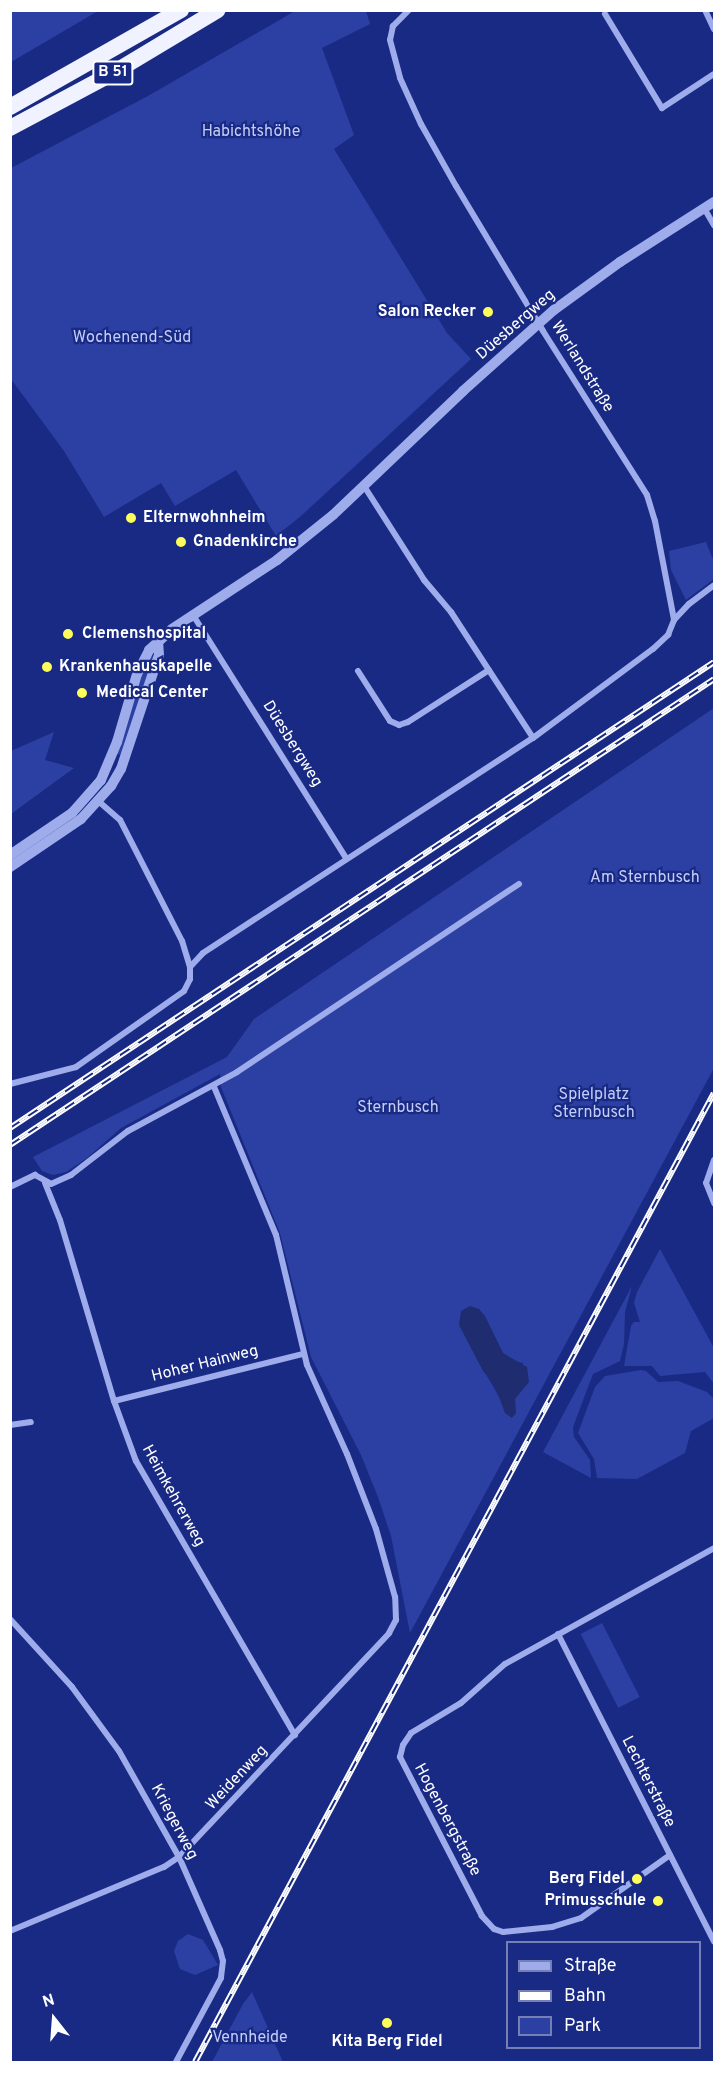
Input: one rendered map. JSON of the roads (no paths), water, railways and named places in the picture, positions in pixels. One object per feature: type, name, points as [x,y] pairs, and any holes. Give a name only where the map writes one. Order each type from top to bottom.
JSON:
[{"type":"highway","name":"B 51","points":[[10,107],[181,10]]},
{"type":"highway","name":"B 51","points":[[10,128],[113,73],[218,10]]},
{"type":"street","name":"Werlandstraße","points":[[409,10],[393,26],[390,40],[400,78],[421,124],[538,324],[647,495],[655,521],[674,620]]},
{"type":"street","points":[[705,10],[714,29]]},
{"type":"street","points":[[605,14],[662,108],[714,74]]},
{"type":"street","name":"Düesbergweg","points":[[10,867],[81,819],[95,798],[121,769],[159,655],[158,641],[277,560],[364,486],[463,391],[538,324],[620,262],[714,202]]},
{"type":"street","points":[[704,208],[714,225]]},
{"type":"street","points":[[364,486],[424,580],[451,612],[533,738]]},
{"type":"street","points":[[190,967],[203,953],[533,738],[653,649],[669,635],[674,620],[714,585]]},
{"type":"street","name":"Düesbergweg","points":[[193,615],[346,858]]},
{"type":"street","points":[[358,671],[390,721],[399,724],[408,722],[489,670]]},
{"type":"street","points":[[10,1084],[76,1067],[184,992],[190,979],[190,967],[182,941],[120,820],[95,798]]},
{"type":"street","name":"Düesbergweg","points":[[10,855],[95,798]]},
{"type":"street","points":[[10,1187],[35,1175],[45,1183],[59,1181],[71,1175],[128,1131],[214,1087],[519,884]]},
{"type":"street","points":[[214,1087],[276,1235],[303,1354]]},
{"type":"street","points":[[714,1160],[706,1182],[714,1203]]},
{"type":"street","name":"Heimkehrerweg","points":[[45,1183],[63,1229],[114,1401],[136,1461],[295,1735]]},
{"type":"street","name":"Hoher Hainweg","points":[[114,1401],[303,1354]]},
{"type":"street","name":"Weidenweg","points":[[10,1931],[164,1867],[179,1857],[389,1633],[396,1620],[386,1557],[347,1454],[303,1354]]},
{"type":"street","points":[[10,1425],[31,1422]]},
{"type":"street","name":"Hogenbergstraße","points":[[670,1855],[581,1918],[552,1927],[503,1932],[494,1929],[482,1916],[400,1757],[403,1744],[411,1733],[461,1703],[505,1664],[714,1548]]},
{"type":"street","name":"Kriegerweg","points":[[10,1619],[72,1687],[119,1751],[179,1857],[223,1961],[221,1978],[176,2062]]},
{"type":"street","name":"Lechterstraße","points":[[558,1634],[714,1942]]},
{"type":"street","points":[[707,1928],[714,1924]]},
{"type":"railway","points":[[10,1128],[714,662]]},
{"type":"railway","points":[[10,1145],[714,679]]},
{"type":"railway","points":[[195,2062],[714,1093]]},
{"type":"place","name":"Salon Recker","points":[[488,312]]},
{"type":"place","name":"Elternwohnheim","points":[[131,518]]},
{"type":"place","name":"Gnadenkirche","points":[[181,542]]},
{"type":"place","name":"Clemenshospital","points":[[68,634]]},
{"type":"place","name":"Krankenhauskapelle","points":[[47,667]]},
{"type":"place","name":"Medical Center","points":[[82,693]]},
{"type":"place","name":"Berg Fidel","points":[[637,1879]]},
{"type":"place","name":"Primusschule","points":[[658,1901]]},
{"type":"place","name":"Kita Berg Fidel","points":[[387,2023]]},
{"type":"park label","name":"Habichtshöhe","points":[[251,132]]},
{"type":"park label","name":"Wochenend-Süd","points":[[132,338]]},
{"type":"park label","name":"Am Sternbusch","points":[[645,878]]},
{"type":"park label","name":"Spielplatz Sternbusch","points":[[594,1104]]},
{"type":"park label","name":"Sternbusch","points":[[398,1108]]},
{"type":"park label","name":"Vennheide","points":[[250,2038]]}]
